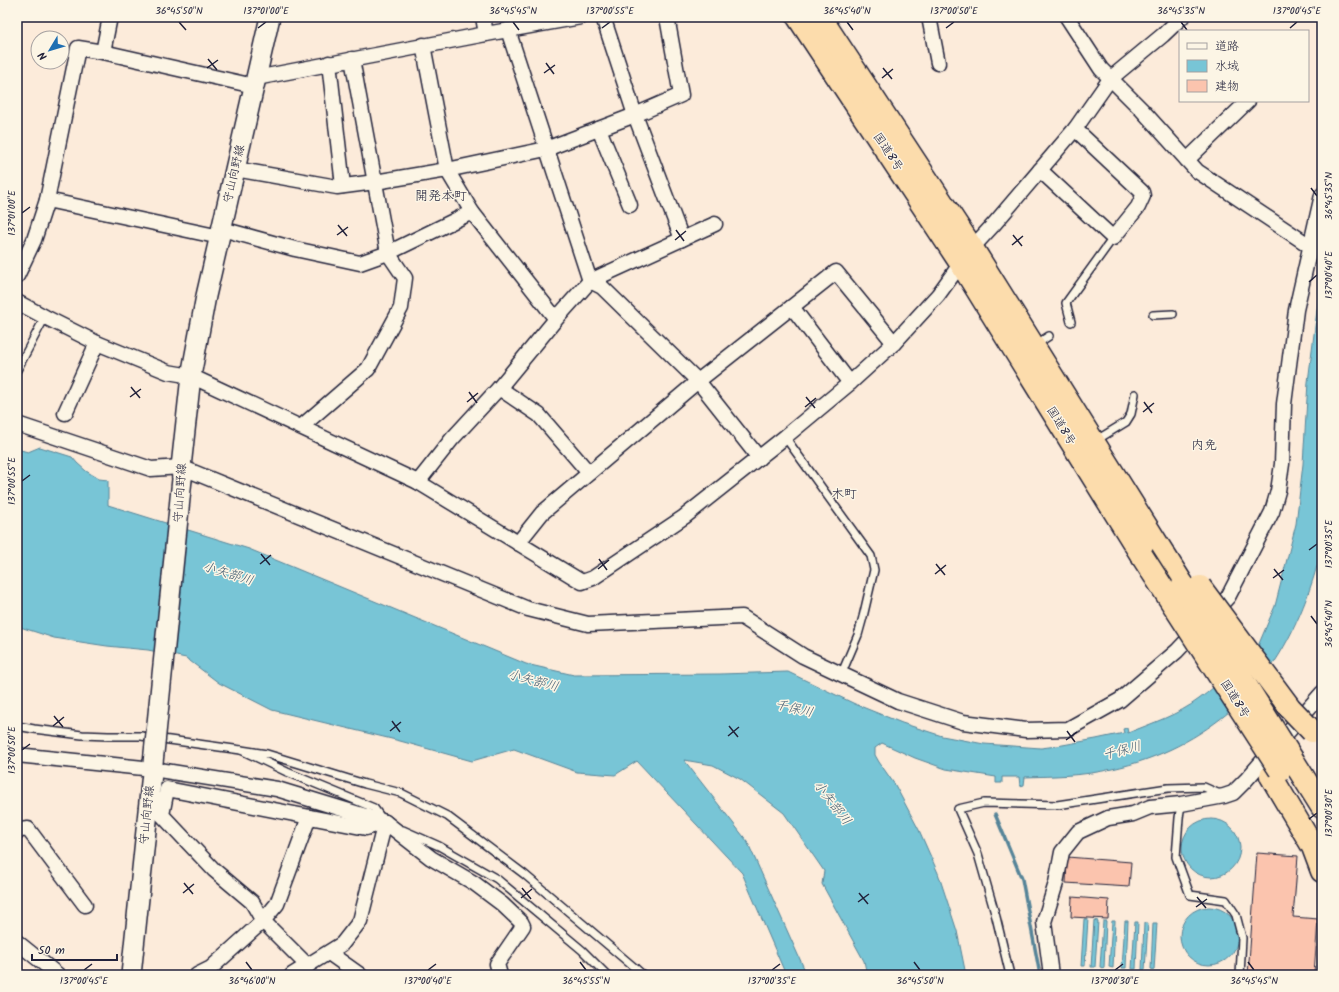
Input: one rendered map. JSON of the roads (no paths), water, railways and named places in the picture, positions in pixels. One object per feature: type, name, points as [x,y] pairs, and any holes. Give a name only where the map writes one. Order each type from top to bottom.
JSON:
[{"type":"highway","name":"国道8号","points":[[798,17],[966,255],[1041,341],[1093,442],[1183,589],[1282,769],[1322,837]]},
{"type":"highway","name":"国道8号","points":[[820,17],[966,255],[1142,556],[1183,589]]},
{"type":"highway","points":[[1183,589],[1290,708],[1317,734]]},
{"type":"highway","name":"国道8号","points":[[1282,769],[1322,808]]},
{"type":"highway","points":[[1282,769],[1322,871]]},
{"type":"main road","name":"守山向野線","points":[[131,975],[191,376],[206,296],[270,17]]},
{"type":"street","points":[[103,52],[110,17]]},
{"type":"street","points":[[483,17],[486,34]]},
{"type":"street","points":[[17,276],[34,240],[47,200],[78,48],[255,82],[352,59],[581,17]]},
{"type":"street","points":[[603,17],[635,115],[682,239]]},
{"type":"street","points":[[235,170],[337,187],[447,170],[546,149],[635,115],[681,95],[667,17]]},
{"type":"street","points":[[929,17],[938,63]]},
{"type":"street","points":[[1067,17],[1101,69],[1142,110],[1197,171],[1222,193],[1317,247]]},
{"type":"street","points":[[17,302],[97,343],[168,372],[191,376],[418,482],[582,582],[593,578],[684,517],[759,458],[894,343],[938,295],[966,255],[1075,129],[1110,79],[1163,35],[1182,17]]},
{"type":"street","points":[[508,30],[590,281],[602,287],[698,381],[759,458]]},
{"type":"street","points":[[423,46],[447,170],[472,212],[556,319]]},
{"type":"street","points":[[301,427],[368,370],[400,308],[405,278],[388,254],[352,59]]},
{"type":"street","points":[[329,64],[343,186]]},
{"type":"street","points":[[1187,160],[1247,102]]},
{"type":"street","points":[[599,129],[630,205]]},
{"type":"street","points":[[1040,170],[1100,230],[1113,238],[1138,207],[1143,196],[1142,192],[1075,129]]},
{"type":"street","points":[[17,424],[151,469],[182,473],[528,609],[588,624],[742,617],[803,656],[841,676],[898,701],[964,722],[1026,730],[1068,729],[1120,700],[1177,651],[1228,597],[1272,512],[1278,492],[1282,464],[1284,404],[1296,310],[1317,247],[1322,195]]},
{"type":"street","points":[[47,200],[221,233],[360,263],[388,254],[472,212]]},
{"type":"street","points":[[418,482],[452,439],[499,388],[556,319],[590,281],[715,224]]},
{"type":"street","points":[[518,543],[542,513],[698,381],[836,272],[894,343]]},
{"type":"street","points":[[792,307],[850,382]]},
{"type":"street","points":[[65,413],[97,343]]},
{"type":"street","points":[[499,388],[539,416],[589,473]]},
{"type":"street","points":[[1051,975],[1044,922],[1056,883],[1062,852],[1078,832],[1108,818],[1133,814],[1150,807],[1181,804],[1233,793],[1322,693]]},
{"type":"street","points":[[17,755],[153,766],[277,789],[385,822],[431,858],[474,883],[521,922],[523,926],[497,964],[500,975]]},
{"type":"street","points":[[308,966],[263,921],[252,902],[214,870],[162,815],[167,789],[366,828],[385,822]]},
{"type":"street","points":[[197,975],[211,968],[263,921],[277,904],[309,817]]},
{"type":"street","points":[[292,975],[342,944],[360,922],[385,822]]},
{"type":"street","points":[[17,832],[20,830],[28,830],[85,905]]},
{"type":"street","points":[[17,942],[58,975]]},
{"type":"street","points":[[329,953],[360,975]]},
{"type":"lane","points":[[1071,322],[1066,303],[1113,238]]},
{"type":"lane","points":[[1153,315],[1173,314]]},
{"type":"lane","points":[[17,370],[45,317]]},
{"type":"lane","points":[[1093,442],[1126,422],[1131,414],[1135,394]]},
{"type":"lane","points":[[784,437],[871,556],[874,570],[863,617],[858,635],[841,676]]},
{"type":"lane","points":[[17,726],[34,730],[82,735],[141,736],[267,754],[365,784],[401,793],[447,816],[524,874],[644,975]]},
{"type":"lane","points":[[241,750],[288,772],[374,808],[385,822],[439,846],[497,879],[582,950],[607,975]]},
{"type":"lane","points":[[1010,975],[996,917],[978,854],[958,809],[984,802],[1057,805],[1168,788],[1204,787],[1224,796]]},
{"type":"lane","points":[[1181,804],[1176,857],[1190,895],[1226,900],[1236,915],[1242,938],[1240,975]]},
{"type":"lane","points":[[635,968],[640,975]]},
{"type":"water","points":[[1322,270],[1322,547],[1307,598],[1300,614],[1275,661],[1258,684],[1235,707],[1221,718],[1193,738],[1162,753],[1129,765],[1091,773],[1025,777],[1024,785],[1020,786],[1019,777],[1002,777],[1002,783],[996,783],[996,777],[946,769],[915,758],[882,743],[875,748],[875,755],[895,785],[919,830],[938,873],[957,931],[966,975],[867,975],[864,961],[822,884],[824,871],[784,813],[740,779],[713,765],[684,760],[747,841],[807,975],[786,975],[742,873],[637,761],[615,775],[577,772],[514,749],[472,761],[400,741],[272,710],[219,683],[186,658],[148,650],[107,646],[54,638],[17,626],[17,449],[28,452],[40,447],[72,457],[86,471],[99,479],[108,480],[108,505],[249,549],[526,664],[574,675],[788,672],[855,704],[902,723],[942,736],[984,744],[1041,748],[1124,733],[1123,729],[1127,728],[1128,733],[1182,710],[1214,687],[1254,645],[1258,646],[1275,606],[1296,524],[1303,464],[1308,382]]},
{"type":"water","points":[[1205,819],[1217,819],[1232,827],[1240,842],[1240,854],[1232,869],[1217,877],[1205,877],[1190,869],[1182,854],[1182,842],[1190,827]]},
{"type":"water","points":[[1203,907],[1215,907],[1230,915],[1238,930],[1238,942],[1230,957],[1215,965],[1203,965],[1188,957],[1180,942],[1180,930],[1188,915]]},
{"type":"water","points":[[1084,919],[1088,919],[1085,966],[1081,966]]},
{"type":"water","points":[[1094,920],[1098,921],[1095,967],[1091,967]]},
{"type":"water","points":[[1103,921],[1106,921],[1104,968],[1100,967]]},
{"type":"water","points":[[1112,921],[1115,921],[1113,968],[1109,967]]},
{"type":"water","points":[[1125,921],[1128,921],[1126,968],[1122,968]]},
{"type":"water","points":[[1135,922],[1138,922],[1136,969],[1132,969]]},
{"type":"water","points":[[1144,923],[1148,923],[1145,970],[1142,970]]},
{"type":"water","points":[[1153,923],[1157,923],[1154,970],[1151,969]]},
{"type":"waterway","points":[[995,814],[1022,879],[1040,975]]},
{"type":"district","name":"開発本町","points":[[441,196]]},
{"type":"district","name":"内免","points":[[1204,445]]},
{"type":"district","name":"木町","points":[[844,494]]},
{"type":"water label","name":"小矢部川","points":[[228,574]]},
{"type":"water label","name":"小矢部川","points":[[533,681]]},
{"type":"water label","name":"千保川","points":[[794,709]]},
{"type":"water label","name":"千保川","points":[[1122,751]]},
{"type":"water label","name":"小矢部川","points":[[832,803]]}]
